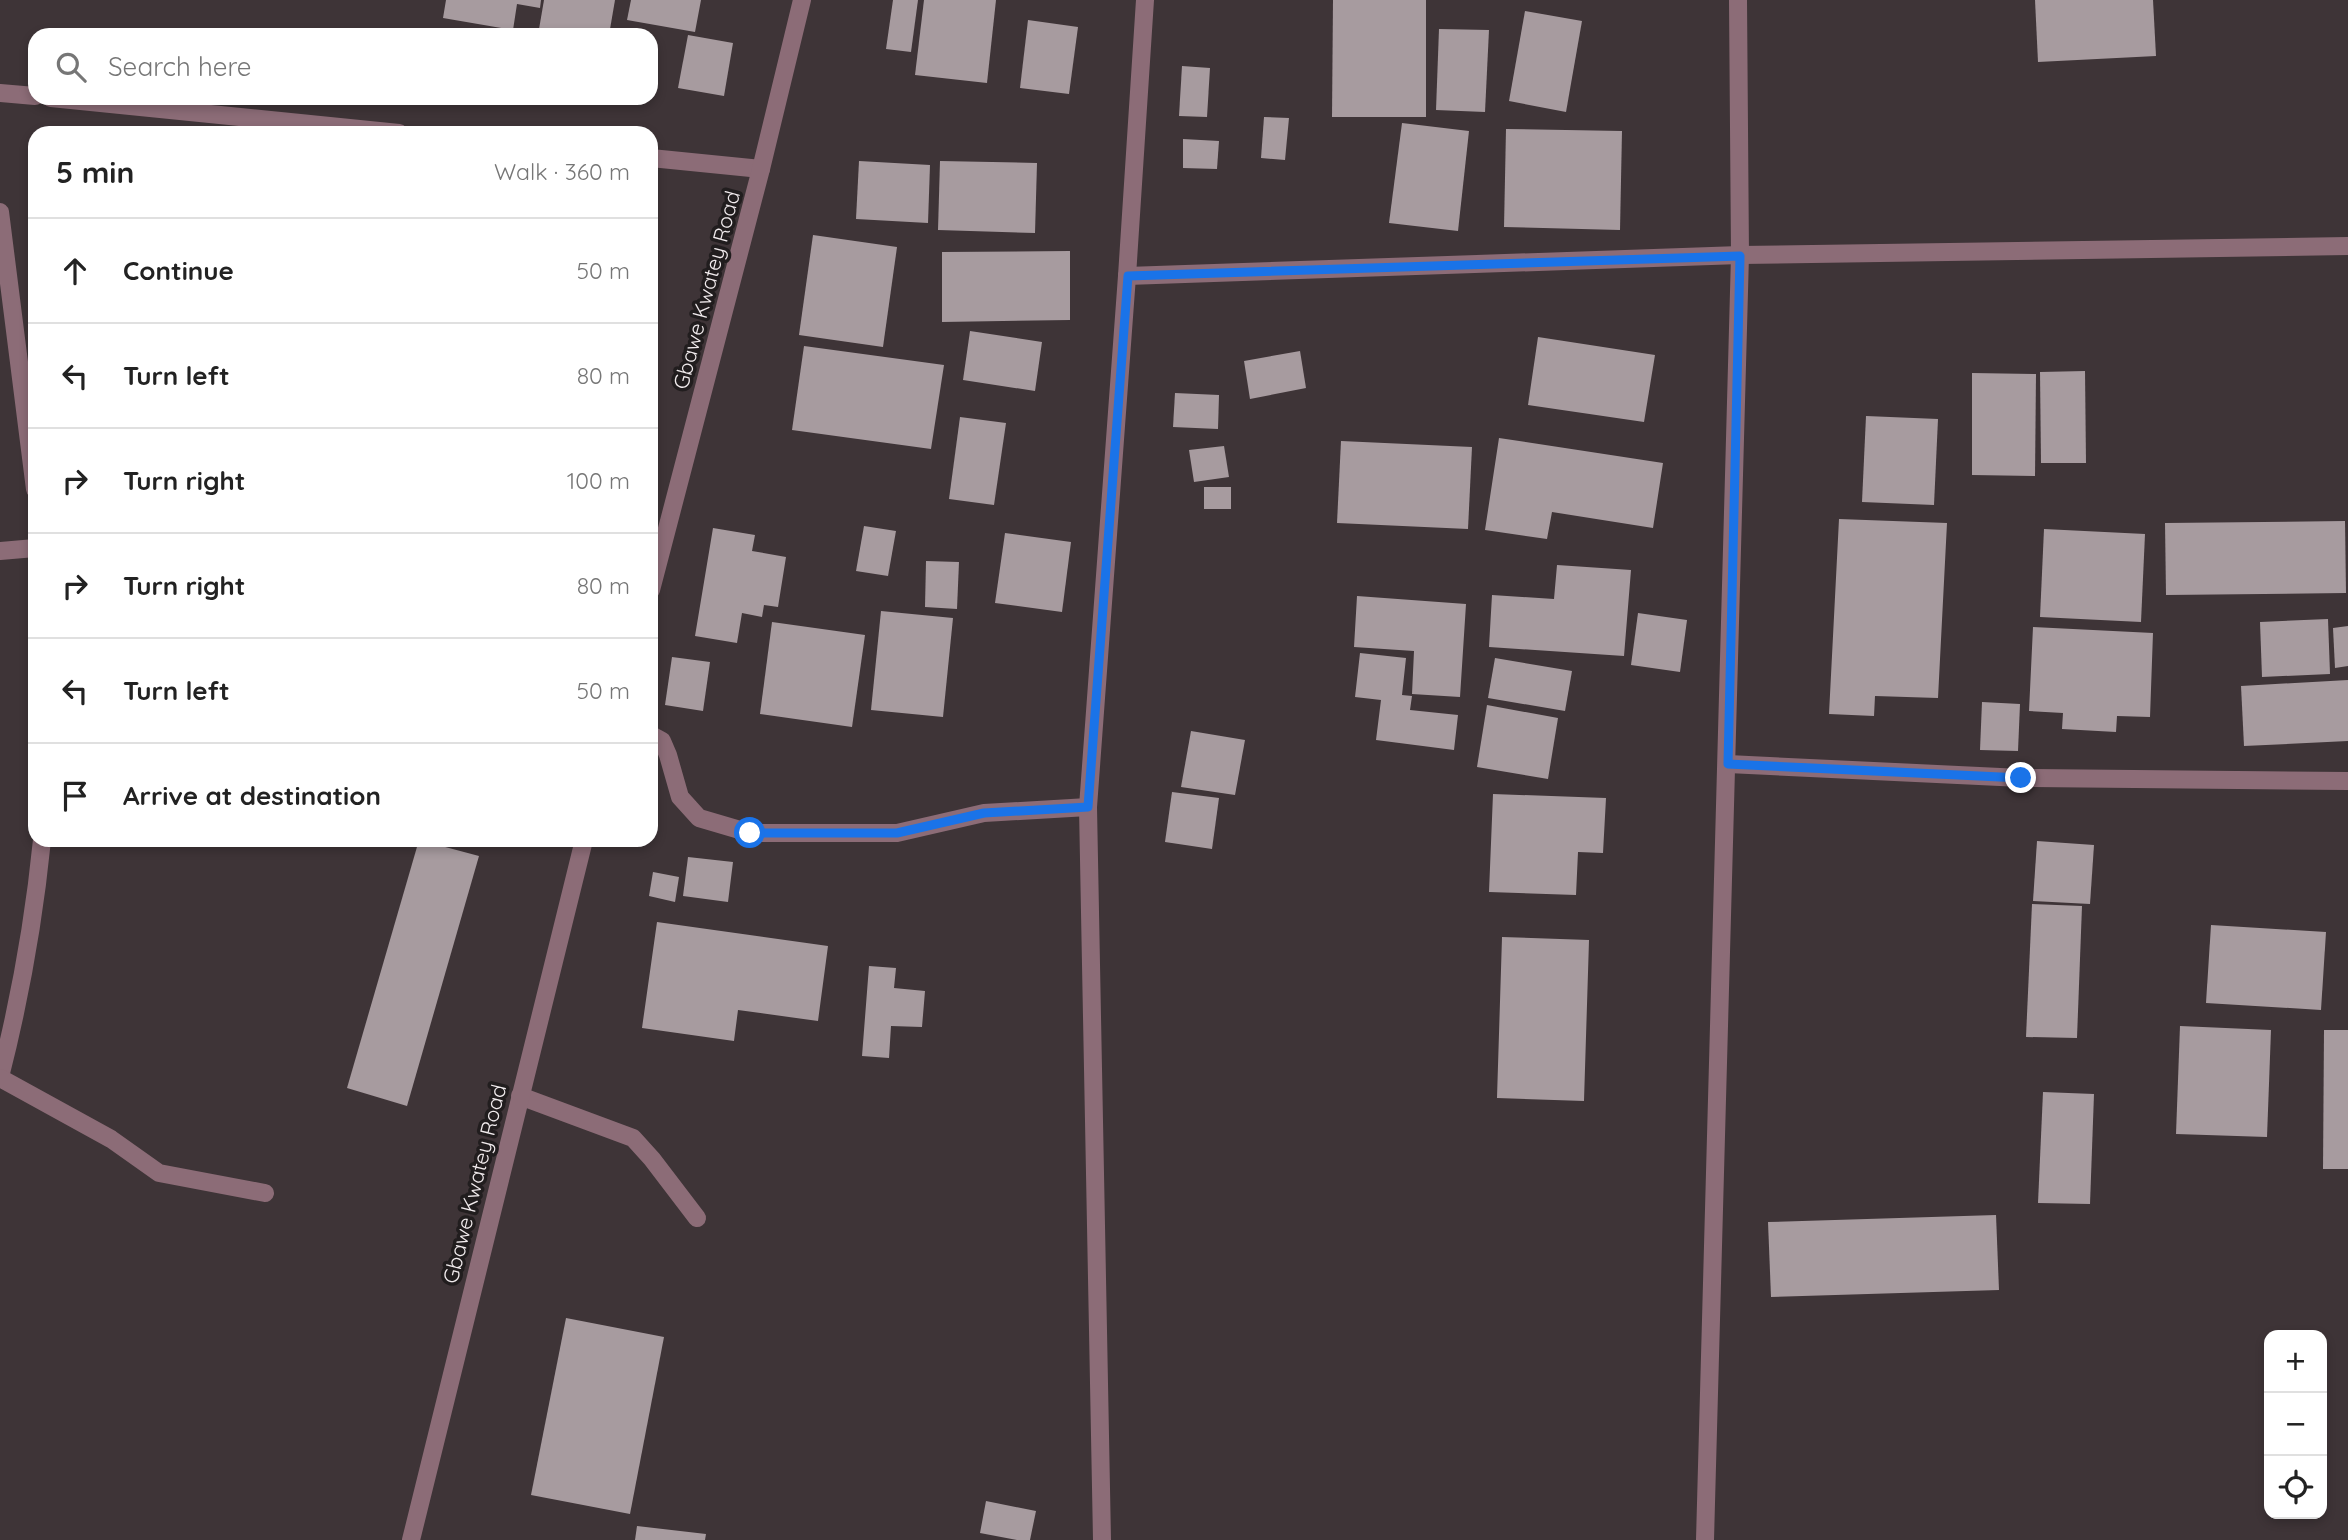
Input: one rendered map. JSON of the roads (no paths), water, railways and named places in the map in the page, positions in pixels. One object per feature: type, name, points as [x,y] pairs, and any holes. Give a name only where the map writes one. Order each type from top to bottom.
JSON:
[{"type":"street","name":"Gbawe Kwatey Road","points":[[658,547],[761,169],[802,0]]},
{"type":"street","points":[[1102,1540],[1088,807],[1128,276],[1145,0]]},
{"type":"street","points":[[1705,1540],[1740,256],[1738,0]]},
{"type":"street","points":[[0,93],[28,95]]},
{"type":"street","points":[[121,105],[329,126]]},
{"type":"street","points":[[658,159],[761,169]]},
{"type":"street","points":[[0,212],[28,434]]},
{"type":"street","points":[[1128,276],[1740,256],[2348,246]]},
{"type":"street","points":[[0,551],[28,549]]},
{"type":"street","points":[[658,739],[662,741],[668,755],[680,797],[699,818],[750,833],[897,833],[984,813],[1088,807]]},
{"type":"street","points":[[1728,764],[2021,778],[2348,781]]},
{"type":"street","points":[[41,847],[19,1002],[0,1077],[111,1139],[146,1167],[159,1173],[265,1193]]},
{"type":"street","name":"Gbawe Kwatey Road","points":[[411,1540],[582,847]]},
{"type":"street","points":[[520,1096],[633,1138],[652,1158],[697,1218]]}]
